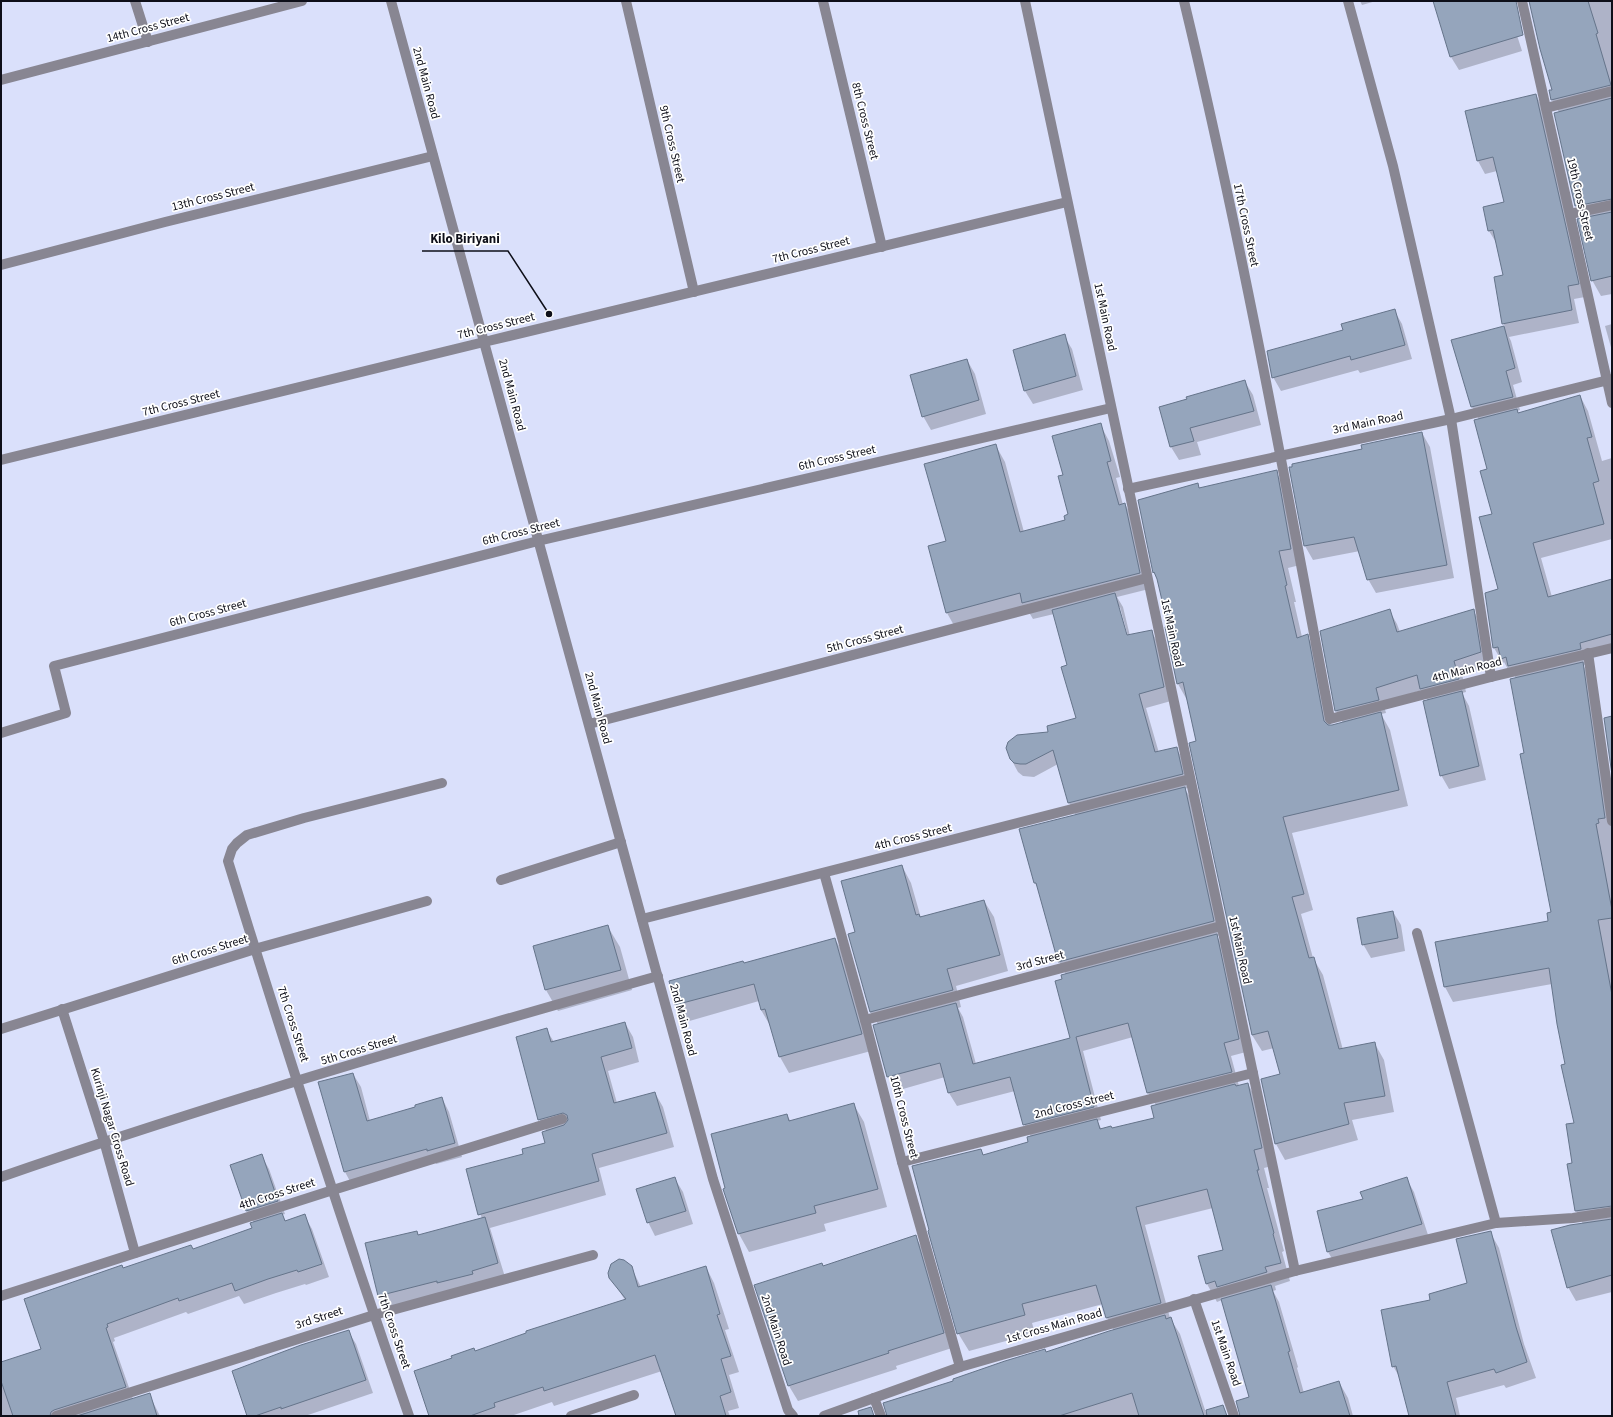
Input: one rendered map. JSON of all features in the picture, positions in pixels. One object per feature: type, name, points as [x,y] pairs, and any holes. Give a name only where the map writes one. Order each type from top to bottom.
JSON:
[{"type":"street","points":[[135,1],[148,42]]},
{"type":"street","name":"14th Cross Street","points":[[1,80],[302,1]]},
{"type":"street","name":"2nd Main Road","points":[[391,1],[713,1179],[788,1410],[793,1416]]},
{"type":"street","name":"9th Cross Street","points":[[626,1],[694,292]]},
{"type":"street","name":"8th Cross Street","points":[[822,1],[882,247]]},
{"type":"street","name":"1st Main Road","points":[[1025,1],[1295,1271]]},
{"type":"street","name":"17th Cross Street","points":[[1184,1],[1232,219],[1281,455],[1330,719]]},
{"type":"street","points":[[1348,1],[1393,166],[1451,418],[1491,677]]},
{"type":"street","name":"19th Cross Street","points":[[1522,1],[1570,214],[1610,380],[1612,403]]},
{"type":"street","points":[[1546,108],[1612,91]]},
{"type":"street","name":"13th Cross Street","points":[[1,265],[165,222],[433,156]]},
{"type":"street","name":"7th Cross Street","points":[[1,460],[1068,202]]},
{"type":"street","points":[[1570,214],[1612,205]]},
{"type":"street","name":"3rd Main Road","points":[[1128,489],[1451,418],[1610,380]]},
{"type":"street","name":"6th Cross Street","points":[[1,733],[66,713],[54,666],[538,541],[1111,408]]},
{"type":"street","name":"5th Cross Street","points":[[589,724],[1147,578]]},
{"type":"street","name":"4th Main Road","points":[[1330,719],[1588,652],[1612,648]]},
{"type":"street","points":[[1588,652],[1612,821]]},
{"type":"street","name":"4th Cross Street","points":[[642,919],[1190,779]]},
{"type":"street","name":"7th Cross Street","points":[[410,1416],[374,1315],[333,1190],[228,861],[232,849],[247,835],[304,818],[442,784]]},
{"type":"street","points":[[501,880],[621,842]]},
{"type":"street","name":"10th Cross Street","points":[[824,873],[865,1020],[902,1162],[960,1367]]},
{"type":"street","name":"6th Cross Street","points":[[1,1029],[255,949],[427,901]]},
{"type":"street","name":"3rd Street","points":[[865,1020],[1222,926]]},
{"type":"street","points":[[1417,933],[1496,1223]]},
{"type":"street","name":"5th Cross Street","points":[[1,1177],[104,1141],[547,1007],[658,976]]},
{"type":"street","name":"Kurinji Nagar Cross Road","points":[[62,1009],[104,1141],[135,1253]]},
{"type":"street","name":"2nd Cross Street","points":[[902,1162],[1253,1073]]},
{"type":"street","name":"4th Cross Street","points":[[1,1296],[333,1190],[562,1120]]},
{"type":"street","name":"1st Cross Main Road","points":[[824,1416],[960,1367],[1295,1271],[1496,1223],[1573,1218],[1612,1212]]},
{"type":"street","name":"3rd Street","points":[[56,1416],[374,1315],[593,1255]]},
{"type":"street","name":"1st Main Road","points":[[1194,1299],[1234,1416]]},
{"type":"street","points":[[571,1416],[634,1395]]},
{"type":"street","points":[[874,1398],[881,1416]]},
{"type":"building","points":[[1433,1],[1516,1],[1523,35],[1450,57]]},
{"type":"building","points":[[1529,1],[1588,1],[1611,85],[1551,100],[1549,90],[1552,90],[1540,49]]},
{"type":"building","points":[[1536,94],[1579,284],[1568,286],[1572,310],[1502,324],[1494,277],[1503,275],[1493,230],[1488,231],[1483,207],[1504,202],[1493,157],[1477,161],[1465,111]]},
{"type":"building","points":[[1612,98],[1612,199],[1575,206],[1554,113]]},
{"type":"building","points":[[1612,212],[1612,276],[1591,281],[1577,219]]},
{"type":"building","points":[[1395,309],[1405,345],[1351,360],[1350,356],[1272,378],[1267,351],[1343,330],[1341,324]]},
{"type":"building","points":[[1504,326],[1515,368],[1506,371],[1513,397],[1471,407],[1451,340]]},
{"type":"building","points":[[1065,334],[1076,376],[1024,391],[1013,350]]},
{"type":"building","points":[[967,359],[979,400],[922,417],[910,375]]},
{"type":"building","points":[[1245,380],[1254,411],[1190,428],[1194,441],[1170,447],[1159,407],[1187,399],[1186,397]]},
{"type":"building","points":[[1580,395],[1592,437],[1587,438],[1599,481],[1593,483],[1604,524],[1533,543],[1548,597],[1612,579],[1612,634],[1580,643],[1581,649],[1508,666],[1506,657],[1501,659],[1498,647],[1493,648],[1485,593],[1498,589],[1479,517],[1492,514],[1480,471],[1487,469],[1474,420],[1517,409],[1518,413]]},
{"type":"building","points":[[1101,423],[1111,461],[1107,462],[1119,505],[1125,503],[1140,573],[1022,603],[1020,593],[946,613],[928,546],[946,541],[924,464],[996,444],[1020,532],[1065,520],[1064,516],[1068,514],[1058,476],[1063,475],[1052,436]]},
{"type":"building","points":[[1422,432],[1447,565],[1367,580],[1354,537],[1304,546],[1289,467],[1292,467],[1292,464],[1362,449],[1361,445]]},
{"type":"building","points":[[1277,470],[1291,549],[1279,551],[1287,585],[1285,586],[1297,638],[1308,634],[1324,721],[1328,725],[1332,725],[1381,712],[1399,790],[1283,817],[1304,894],[1292,897],[1309,958],[1314,957],[1339,1049],[1375,1042],[1385,1096],[1344,1103],[1349,1124],[1275,1144],[1261,1079],[1280,1074],[1268,1031],[1252,1035],[1189,743],[1196,741],[1183,682],[1177,684],[1165,627],[1168,626],[1157,579],[1154,572],[1153,573],[1138,500],[1198,483],[1199,488]]},
{"type":"building","points":[[1115,593],[1127,635],[1152,630],[1164,687],[1139,694],[1155,752],[1177,747],[1183,774],[1068,803],[1053,750],[1026,764],[1020,764],[1014,763],[1010,759],[1006,748],[1008,742],[1017,735],[1048,732],[1047,726],[1076,718],[1061,667],[1067,665],[1052,610]]},
{"type":"building","points":[[1390,609],[1397,632],[1474,609],[1481,652],[1454,661],[1459,679],[1420,689],[1417,675],[1376,688],[1379,700],[1335,711],[1320,631]]},
{"type":"building","points":[[1583,662],[1605,818],[1598,819],[1599,823],[1596,824],[1612,910],[1612,918],[1598,920],[1612,995],[1612,1206],[1575,1211],[1567,1164],[1572,1163],[1566,1124],[1574,1123],[1561,1065],[1565,1064],[1557,1024],[1549,968],[1444,987],[1435,942],[1548,921],[1547,913],[1551,912],[1520,754],[1524,753],[1510,679]]},
{"type":"building","points":[[1462,691],[1479,766],[1440,776],[1423,701]]},
{"type":"building","points":[[1612,716],[1612,775],[1604,718]]},
{"type":"building","points":[[1185,787],[1214,921],[1058,962],[1019,829]]},
{"type":"building","points":[[902,865],[916,915],[919,914],[920,917],[984,900],[1000,955],[947,969],[953,990],[870,1012],[848,934],[855,932],[841,881]]},
{"type":"building","points":[[1393,911],[1398,938],[1362,945],[1357,918]]},
{"type":"building","points":[[608,925],[621,970],[545,990],[533,946]]},
{"type":"building","points":[[1217,934],[1239,1039],[1224,1043],[1232,1072],[1147,1093],[1128,1023],[1076,1037],[1094,1107],[1023,1125],[1010,1077],[948,1093],[940,1063],[887,1077],[873,1025],[956,1003],[973,1064],[1070,1038],[1055,981],[1062,979],[1061,975]]},
{"type":"building","points":[[835,938],[862,1034],[779,1057],[765,1009],[761,1010],[754,984],[675,1005],[669,981],[743,961],[744,963]]},
{"type":"building","points":[[625,1022],[632,1048],[601,1057],[614,1103],[655,1092],[667,1133],[592,1154],[599,1181],[478,1215],[466,1169],[523,1154],[522,1149],[545,1143],[542,1132],[564,1125],[568,1120],[567,1115],[563,1113],[538,1120],[516,1037],[547,1028],[551,1042]]},
{"type":"building","points":[[353,1073],[367,1121],[415,1107],[415,1105],[442,1097],[455,1143],[427,1151],[427,1149],[344,1172],[318,1082]]},
{"type":"building","points":[[1248,1083],[1262,1148],[1254,1150],[1259,1170],[1257,1170],[1281,1263],[1265,1267],[1267,1272],[1217,1287],[1215,1281],[1206,1284],[1198,1256],[1223,1250],[1207,1189],[1136,1207],[1161,1303],[1106,1318],[1096,1285],[1022,1304],[1025,1315],[957,1334],[928,1231],[929,1230],[912,1166],[981,1149],[983,1155],[1028,1142],[1027,1137],[1097,1119],[1100,1129],[1111,1126],[1112,1128],[1154,1118],[1151,1106],[1235,1084],[1236,1086]]},
{"type":"building","points":[[854,1103],[878,1189],[814,1206],[816,1213],[738,1234],[723,1189],[725,1188],[711,1134],[787,1114],[789,1121]]},
{"type":"building","points":[[262,1154],[278,1201],[246,1211],[230,1165]]},
{"type":"building","points":[[675,1177],[686,1211],[647,1223],[636,1189]]},
{"type":"building","points":[[1407,1177],[1422,1224],[1327,1252],[1317,1211],[1363,1199],[1360,1192]]},
{"type":"building","points":[[282,1213],[285,1221],[305,1214],[322,1264],[298,1272],[297,1270],[268,1279],[235,1291],[232,1283],[179,1301],[178,1298],[107,1324],[108,1327],[106,1328],[126,1387],[54,1410],[51,1412],[50,1416],[13,1416],[1,1381],[1,1362],[41,1349],[24,1299],[122,1265],[123,1268],[191,1245],[193,1249],[252,1228],[250,1223]]},
{"type":"building","points":[[485,1217],[498,1263],[472,1271],[473,1274],[437,1283],[437,1281],[378,1296],[365,1243],[417,1231],[418,1235]]},
{"type":"building","points":[[1612,1219],[1612,1275],[1567,1288],[1551,1230],[1570,1225]]},
{"type":"building","points":[[1491,1231],[1516,1327],[1527,1362],[1496,1373],[1494,1369],[1447,1382],[1456,1416],[1409,1416],[1396,1366],[1392,1367],[1381,1310],[1430,1300],[1429,1294],[1467,1283],[1456,1239]]},
{"type":"building","points":[[916,1235],[944,1333],[888,1351],[889,1353],[788,1386],[754,1285],[822,1263],[823,1266]]},
{"type":"building","points":[[619,1259],[624,1260],[632,1266],[638,1287],[706,1266],[720,1314],[717,1315],[731,1356],[721,1359],[731,1392],[720,1396],[726,1416],[676,1416],[655,1355],[544,1391],[543,1387],[494,1403],[495,1407],[470,1416],[429,1416],[414,1371],[452,1358],[451,1356],[474,1348],[475,1351],[526,1333],[526,1331],[626,1299],[609,1278],[608,1273],[611,1264]]},
{"type":"building","points":[[1271,1285],[1290,1351],[1288,1352],[1300,1393],[1339,1381],[1350,1416],[1240,1416],[1236,1401],[1249,1397],[1221,1299]]},
{"type":"building","points":[[1165,1315],[1166,1319],[1171,1317],[1204,1416],[1139,1416],[1132,1393],[1059,1416],[887,1416],[883,1403],[953,1381],[953,1379],[1005,1361],[1045,1349],[1046,1352],[1109,1331]]},
{"type":"building","points":[[349,1330],[366,1380],[281,1409],[281,1407],[255,1416],[247,1416],[232,1371],[301,1345]]},
{"type":"building","points":[[150,1393],[157,1416],[77,1416]]},
{"type":"building","points":[[1223,1405],[1227,1416],[1207,1416],[1206,1410]]},
{"type":"building","points":[[871,1407],[874,1416],[859,1416],[858,1411]]},
{"type":"place","name":"Kilo Biriyani","points":[[549,314]]}]
